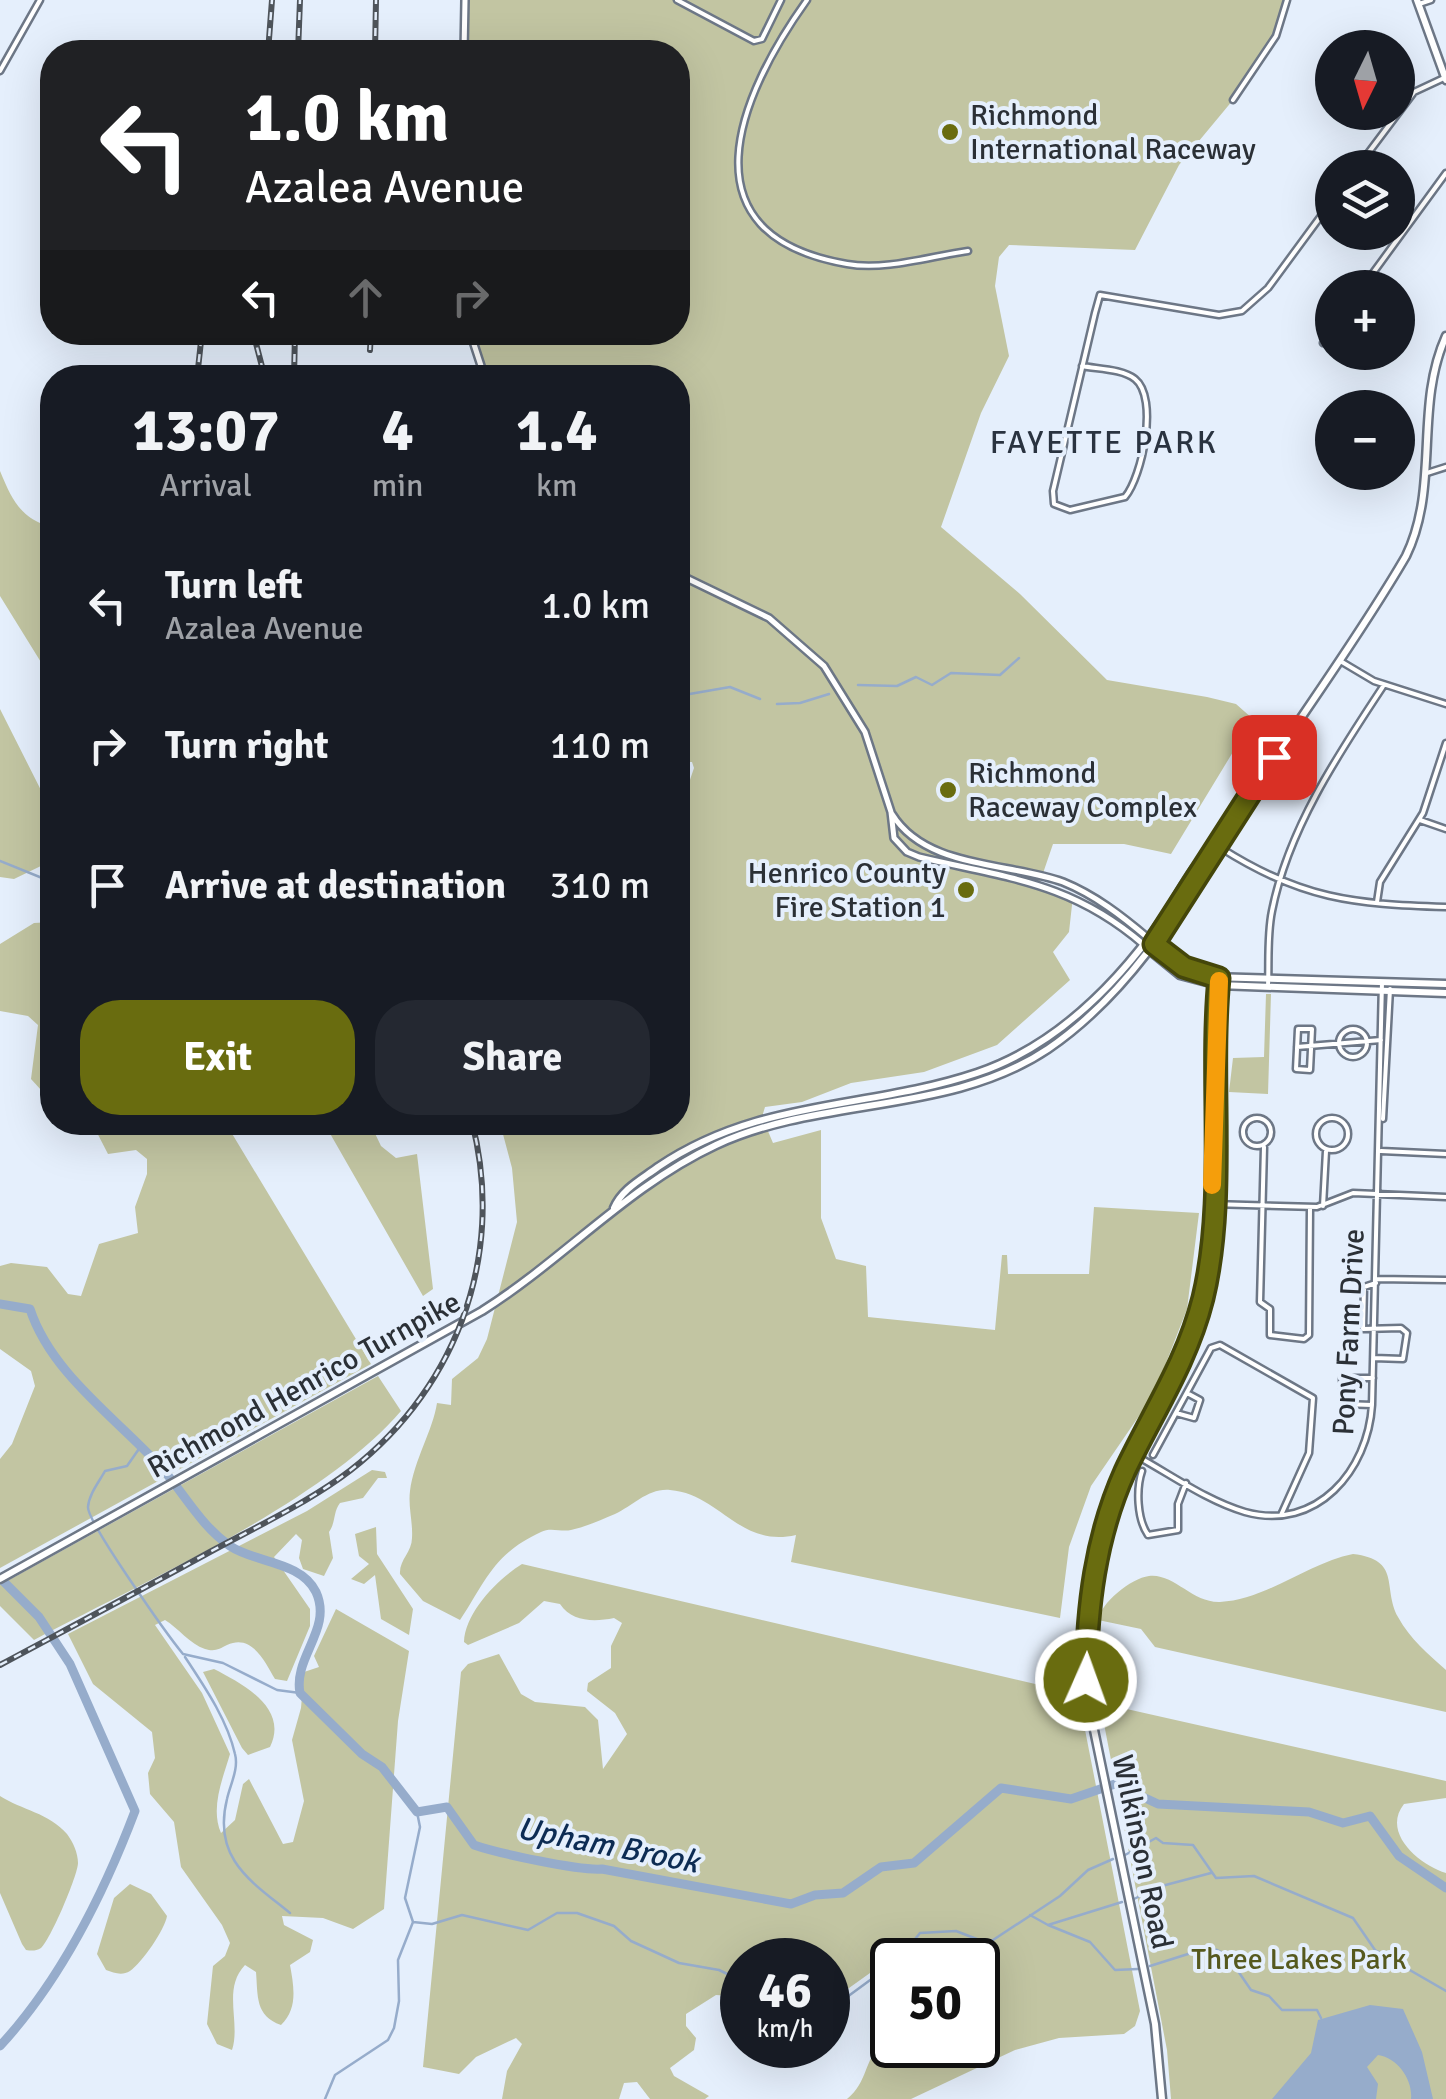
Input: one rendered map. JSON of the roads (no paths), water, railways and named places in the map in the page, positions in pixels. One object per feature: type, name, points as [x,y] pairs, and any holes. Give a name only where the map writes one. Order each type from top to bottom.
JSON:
[{"type":"main road","points":[[1418,2],[1446,78]]},
{"type":"main road","name":"Richmond Henrico Turnpike","points":[[0,1578],[482,1311],[548,1264],[614,1209],[716,1145],[774,1123],[928,1094],[1010,1072],[1073,1031],[1149,944],[1409,550],[1420,516],[1428,397],[1446,336]]},
{"type":"main road","points":[[1149,944],[1180,974],[1219,981],[1446,993]]},
{"type":"main road","name":"Wilkinson Road","points":[[1162,2099],[1155,2024],[1087,1692],[1090,1607],[1103,1532],[1134,1454],[1169,1392],[1194,1332],[1209,1266],[1219,981]]},
{"type":"main road","points":[[1386,987],[1446,984]]},
{"type":"street","points":[[0,71],[40,0]]},
{"type":"street","points":[[464,40],[465,0]]},
{"type":"street","points":[[677,0],[758,40],[781,0]]},
{"type":"street","points":[[807,0],[759,74],[740,132],[738,174],[760,222],[771,236],[848,264],[968,251]]},
{"type":"street","points":[[1233,100],[1276,36],[1287,0]]},
{"type":"street","points":[[1418,2],[1431,0]]},
{"type":"street","points":[[1370,150],[1414,92],[1446,78]]},
{"type":"street","points":[[1375,270],[1446,173]]},
{"type":"street","points":[[1082,366],[1135,379],[1146,399],[1147,429],[1135,480],[1125,497],[1104,505],[1061,508],[1053,500],[1052,491],[1082,366],[1102,294],[1231,314],[1261,296],[1315,224]]},
{"type":"street","points":[[1425,473],[1446,468]]},
{"type":"street","points":[[690,580],[776,622],[811,652],[840,686],[865,732],[891,812],[894,838],[907,852],[1056,888],[1149,944]]},
{"type":"street","points":[[1339,659],[1384,685],[1446,704]]},
{"type":"street","points":[[1268,983],[1272,914],[1282,881],[1322,784],[1384,685]]},
{"type":"street","points":[[1377,905],[1380,882],[1420,820],[1446,744]]},
{"type":"street","points":[[891,812],[920,843],[1061,882],[1114,910],[1149,944]]},
{"type":"street","points":[[1420,820],[1446,828]]},
{"type":"street","points":[[1216,845],[1282,881],[1327,898],[1377,905],[1446,907]]},
{"type":"street","name":"Pony Farm Drive","points":[[1382,1124],[1380,1040],[1386,987]]},
{"type":"street","name":"Pony Farm Drive","points":[[1280,1515],[1322,1502],[1348,1478],[1367,1446],[1374,1378],[1388,1041],[1386,987]]},
{"type":"street","points":[[1298,1028],[1312,1029],[1310,1070],[1296,1069],[1297,1047],[1298,1028]]},
{"type":"street","points":[[1345,1028],[1364,1030],[1364,1040],[1360,1058],[1342,1056],[1345,1028]]},
{"type":"street","points":[[1297,1047],[1388,1041]]},
{"type":"street","points":[[1248,1118],[1268,1118],[1268,1146],[1264,1147],[1245,1144],[1248,1118]]},
{"type":"street","points":[[1319,1121],[1346,1122],[1346,1148],[1326,1149],[1318,1146],[1319,1121]]},
{"type":"street","points":[[1264,1147],[1260,1302],[1270,1311],[1270,1335],[1304,1339],[1309,1335],[1310,1208]]},
{"type":"street","points":[[1322,1206],[1326,1149]]},
{"type":"street","points":[[1381,1151],[1446,1154]]},
{"type":"street","points":[[1212,1204],[1310,1208],[1349,1194],[1446,1196]]},
{"type":"street","points":[[1374,1358],[1404,1359],[1406,1333],[1401,1328],[1363,1326],[1364,1287],[1376,1281],[1446,1280]]},
{"type":"street","points":[[1134,1454],[1243,1512],[1280,1515],[1309,1453],[1311,1396],[1217,1344],[1153,1455]]},
{"type":"street","points":[[1372,1405],[1343,1404],[1340,1399],[1342,1378],[1374,1378]]},
{"type":"street","points":[[1176,1413],[1194,1418],[1201,1405],[1187,1393]]},
{"type":"street","points":[[1142,1471],[1138,1486],[1142,1524],[1148,1535],[1178,1530],[1178,1504],[1186,1483]]},
{"type":"water","points":[[1370,2005],[1403,2009],[1422,2052],[1433,2099],[1411,2099],[1403,2071],[1392,2060],[1378,2055],[1367,2067],[1378,2084],[1376,2099],[1272,2099],[1311,2053],[1318,2020]]},
{"type":"waterway","points":[[858,685],[897,686],[916,677],[932,685],[951,673],[1000,675],[1019,658]]},
{"type":"waterway","points":[[690,694],[730,687],[760,699]]},
{"type":"waterway","points":[[777,704],[800,703],[829,694]]},
{"type":"waterway","points":[[0,861],[40,877]]},
{"type":"waterway","name":"Upham Brook","points":[[0,1304],[30,1309],[68,1374],[160,1466],[219,1538],[240,1552],[289,1568],[309,1582],[320,1605],[320,1618],[302,1667],[300,1693],[362,1754],[382,1767],[417,1812],[447,1807],[474,1845],[519,1857],[791,1904],[815,1895],[843,1893],[881,1867],[914,1863],[1001,1788],[1071,1799],[1115,1784],[1158,1804],[1309,1812],[1343,1823],[1370,1816],[1399,1856],[1446,1888]]},
{"type":"waterway","points":[[141,1446],[127,1466],[105,1471],[89,1502],[91,1517],[114,1556],[183,1654],[223,1663],[277,1690],[300,1693]]},
{"type":"waterway","points":[[0,1578],[39,1617],[70,1664],[135,1811],[109,1873],[61,1965],[0,2046]]},
{"type":"waterway","points":[[185,1657],[221,1716],[235,1754],[224,1820],[230,1853],[249,1879],[290,1913]]},
{"type":"waterway","points":[[325,2099],[335,2075],[388,2040],[394,2028],[399,2001],[398,1960],[413,1922],[405,1898],[420,1827],[417,1812]]},
{"type":"waterway","points":[[1125,1855],[1156,1838],[1163,1843],[1193,1845],[1216,1878],[1254,1876],[1353,1918],[1375,1950],[1446,1991]]},
{"type":"waterway","points":[[996,1938],[1060,1896],[1088,1870],[1113,1859]]},
{"type":"waterway","points":[[1134,1899],[1158,1887],[1211,1873]]},
{"type":"waterway","points":[[1030,1915],[1048,1925],[1122,1902]]},
{"type":"waterway","points":[[413,1922],[432,1924],[462,1915],[528,1930],[557,1913],[577,1913],[614,1926],[631,1941],[679,1963],[720,1970]]},
{"type":"waterway","points":[[1048,1925],[1090,1942],[1115,1970],[1138,1969]]},
{"type":"waterway","points":[[916,1938],[920,1933],[956,1931],[974,1938]]},
{"type":"waterway","points":[[1150,1966],[1207,1948],[1217,1950],[1227,1955],[1251,1990],[1269,1996],[1282,2010],[1317,2010],[1321,2018]]},
{"type":"waterway","points":[[850,1995],[870,1980]]},
{"type":"railway","points":[[269,40],[272,0]]},
{"type":"railway","points":[[298,40],[300,0]]},
{"type":"railway","points":[[375,40],[376,0]]},
{"type":"railway","points":[[198,365],[201,345]]},
{"type":"railway","points":[[256,345],[262,365]]},
{"type":"railway","points":[[294,365],[295,345]]},
{"type":"railway","points":[[370,345],[370,350]]},
{"type":"railway","points":[[0,1665],[324,1489],[380,1445],[414,1407],[441,1365],[462,1321],[476,1273],[482,1224],[481,1173],[474,1135]]},
{"type":"place","name":"Richmond International Raceway","points":[[950,132]]},
{"type":"place","name":"Richmond Raceway Complex","points":[[948,790]]},
{"type":"place","name":"Henrico County Fire Station 1","points":[[966,890]]},
{"type":"district","name":"FAYETTE PARK","points":[[1104,442]]},
{"type":"park label","name":"Three Lakes Park","points":[[1299,1959]]}]
